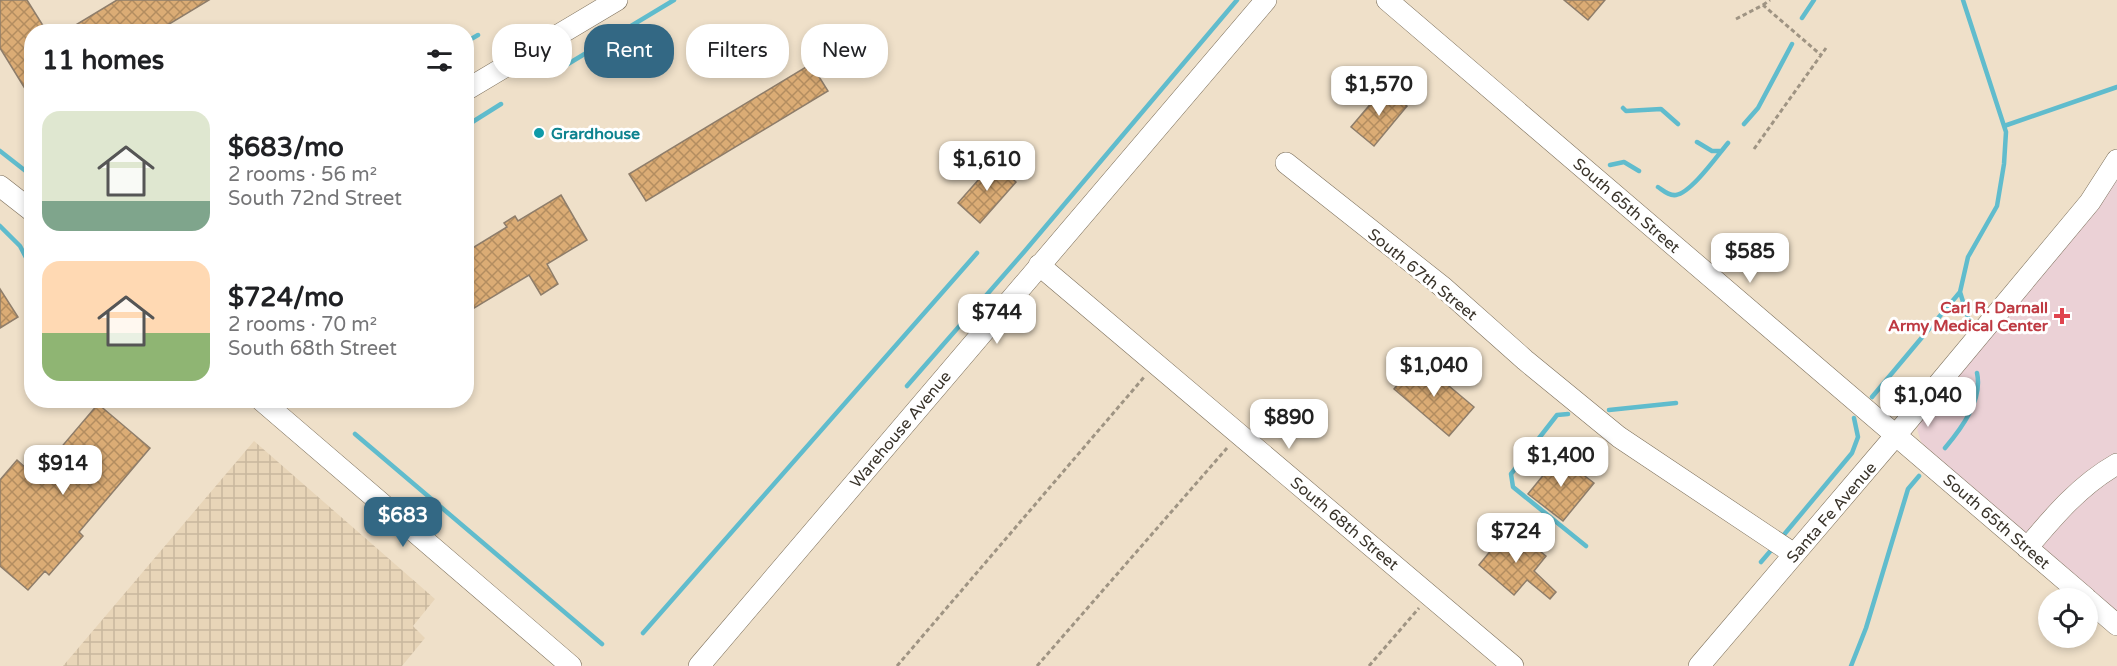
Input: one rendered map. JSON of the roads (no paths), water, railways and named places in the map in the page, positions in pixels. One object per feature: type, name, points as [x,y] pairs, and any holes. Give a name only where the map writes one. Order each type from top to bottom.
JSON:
[{"type":"street","points":[[474,85],[617,0]]},
{"type":"street","name":"Warehouse Avenue","points":[[699,666],[1266,0]]},
{"type":"street","name":"South 65th Street","points":[[1387,0],[2074,588]]},
{"type":"street","name":"Santa Fe Avenue","points":[[1700,666],[2090,202],[2117,160]]},
{"type":"street","name":"South 67th Street","points":[[1286,163],[1444,288],[1619,438],[1794,554]]},
{"type":"street","points":[[0,186],[24,205]]},
{"type":"street","name":"South 68th Street","points":[[1039,266],[1513,666]]},
{"type":"street","points":[[270,408],[571,666]]},
{"type":"street","points":[[2027,548],[2075,494],[2117,464]]},
{"type":"street","name":"South 65th Street","points":[[2098,609],[2117,625]]},
{"type":"waterway","points":[[572,62],[674,0]]},
{"type":"waterway","points":[[907,386],[1024,252],[1237,0]]},
{"type":"waterway","points":[[1802,18],[1814,0]]},
{"type":"waterway","points":[[1963,0],[2006,132],[2004,164],[1997,206],[1968,257],[1960,292],[1969,321]]},
{"type":"waterway","points":[[474,37],[478,35]]},
{"type":"waterway","points":[[1744,124],[1758,108],[1792,44]]},
{"type":"waterway","points":[[2004,126],[2117,87]]},
{"type":"waterway","points":[[474,121],[501,104]]},
{"type":"waterway","points":[[1623,108],[1626,111],[1661,109],[1678,124]]},
{"type":"waterway","points":[[1697,142],[1712,151],[1721,151]]},
{"type":"waterway","points":[[1658,187],[1671,195],[1682,193],[1711,165],[1728,143]]},
{"type":"waterway","points":[[0,151],[24,170]]},
{"type":"waterway","points":[[1610,165],[1624,162],[1639,171]]},
{"type":"waterway","points":[[0,226],[20,246],[24,254]]},
{"type":"waterway","points":[[643,633],[977,253]]},
{"type":"waterway","points":[[1872,397],[1960,292]]},
{"type":"waterway","points":[[1945,448],[1964,423],[1974,404],[1978,383],[1977,373]]},
{"type":"waterway","points":[[1609,410],[1676,403]]},
{"type":"waterway","points":[[1568,414],[1557,415],[1511,474],[1513,487],[1586,546]]},
{"type":"waterway","points":[[1782,537],[1852,453],[1858,437],[1854,418]]},
{"type":"waterway","points":[[355,434],[602,644]]},
{"type":"waterway","points":[[1851,666],[1866,628],[1908,489],[1919,476]]},
{"type":"waterway","points":[[1761,562],[1773,548]]},
{"type":"place","name":"Grardhouse","points":[[539,133]]},
{"type":"place","name":"Carl R. Darnall Army Medical Center","points":[[2062,316]]}]
